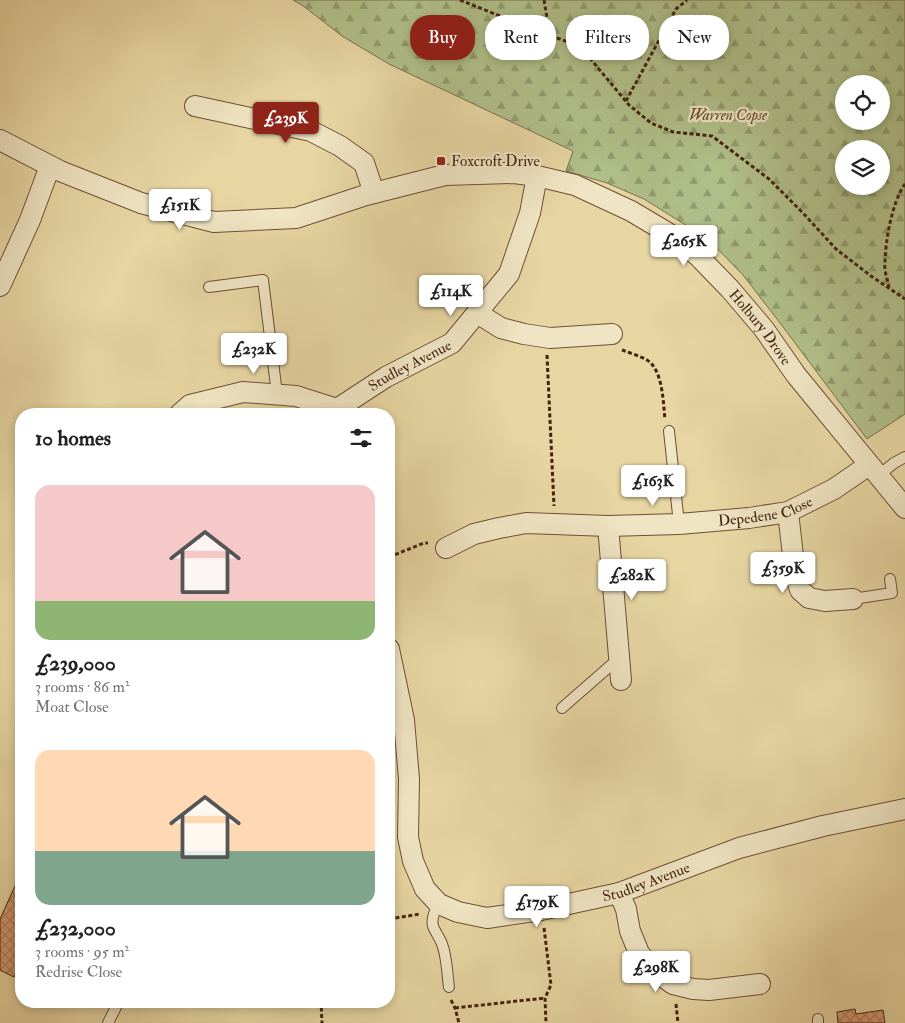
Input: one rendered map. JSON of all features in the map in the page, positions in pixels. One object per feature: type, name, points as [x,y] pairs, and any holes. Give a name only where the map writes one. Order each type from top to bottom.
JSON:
[{"type":"street","points":[[0,140],[60,171],[141,203],[214,222],[296,218],[374,193],[364,163],[340,146],[311,131],[195,106]]},
{"type":"street","points":[[1,280],[30,220],[50,166]]},
{"type":"street","name":"Holbury Drove","points":[[374,193],[445,175],[514,174],[537,176],[575,184],[631,211],[678,239],[699,257],[730,289],[764,329],[796,375],[905,508]]},
{"type":"street","name":"Studley Avenue","points":[[341,408],[386,378],[452,343],[509,274],[530,214],[537,176]]},
{"type":"street","points":[[477,313],[501,328],[524,334],[546,337],[612,334]]},
{"type":"street","points":[[187,408],[190,405],[243,392],[296,396],[329,408]]},
{"type":"street","name":"Depedene Close","points":[[446,548],[474,534],[526,523],[608,526],[679,524],[749,518],[788,512],[873,470]]},
{"type":"street","points":[[788,512],[795,573],[800,590],[809,598],[824,600],[853,599]]},
{"type":"street","points":[[608,526],[621,680]]},
{"type":"street","name":"Studley Avenue","points":[[395,677],[404,720],[408,779],[408,837],[412,861],[425,889],[437,907],[487,918],[541,910],[619,893],[739,848],[823,826],[905,808]]},
{"type":"street","points":[[619,893],[626,909],[630,931],[639,953],[652,968],[673,984],[693,989],[709,990],[760,984]]},
{"type":"lane","points":[[209,287],[263,280],[277,394]]},
{"type":"lane","points":[[669,431],[679,524]]},
{"type":"lane","points":[[873,470],[905,457]]},
{"type":"lane","points":[[853,599],[892,592],[890,579]]},
{"type":"lane","points":[[562,708],[619,658]]},
{"type":"lane","points":[[437,907],[433,919],[433,927],[442,944],[449,987]]},
{"type":"lane","points":[[108,1023],[116,1008]]},
{"type":"path","points":[[460,0],[498,15]]},
{"type":"path","points":[[544,0],[546,15]]},
{"type":"path","points":[[626,101],[676,9],[687,0]]},
{"type":"path","points":[[556,38],[568,42],[588,56],[626,101],[651,123],[673,132],[712,136],[732,150],[769,179],[836,249],[905,299]]},
{"type":"path","points":[[890,288],[884,266],[889,226],[900,191],[905,184]]},
{"type":"path","points":[[612,334],[614,344],[620,350],[648,361],[655,367],[659,376],[666,423],[669,431]]},
{"type":"path","points":[[546,337],[555,524]]},
{"type":"path","points":[[395,555],[424,543],[438,544],[446,548]]},
{"type":"path","points":[[395,918],[430,913],[437,907]]},
{"type":"path","points":[[541,910],[552,985],[545,998],[546,1023]]},
{"type":"path","points":[[449,987],[451,1000],[459,1023]]},
{"type":"path","points":[[455,1008],[545,998]]},
{"type":"path","points":[[321,1008],[322,1023]]},
{"type":"green space","name":"Warren Copse","points":[[293,0],[905,0],[905,414],[867,439],[743,275],[708,239],[644,199],[607,183],[566,171],[573,151],[389,64],[342,36]]},
{"type":"building","points":[[15,886],[14,977],[0,970],[0,919]]},
{"type":"building","points":[[855,1009],[856,1014],[883,1010],[885,1023],[838,1023],[837,1012]]},
{"type":"place","name":"Foxcroft Drive","points":[[441,161]]}]
